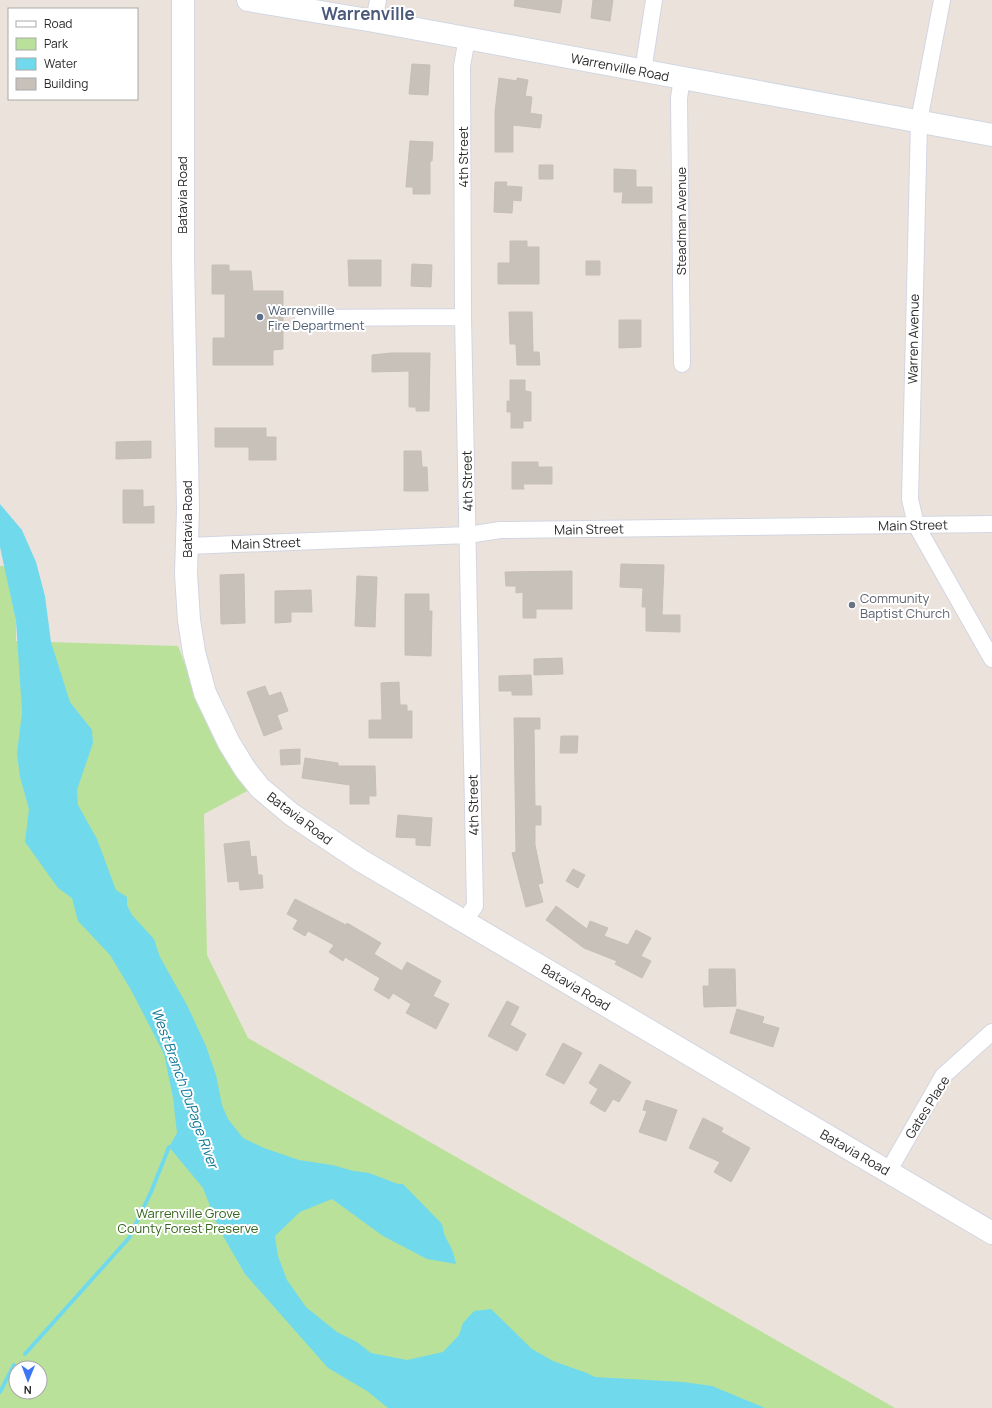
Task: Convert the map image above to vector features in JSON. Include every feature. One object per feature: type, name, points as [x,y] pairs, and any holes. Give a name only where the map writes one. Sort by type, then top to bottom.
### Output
[{"type":"main road","name":"Batavia Road","points":[[183,0],[183,251],[189,612],[194,652],[205,693],[229,743],[245,769],[260,788],[291,814],[320,835],[464,922],[992,1232]]},
{"type":"main road","name":"Warrenville Road","points":[[248,0],[376,10],[467,38],[992,135]]},
{"type":"street","points":[[643,71],[654,0]]},
{"type":"street","name":"Warren Avenue","points":[[942,0],[919,121],[910,499],[916,524],[992,658]]},
{"type":"street","name":"4th Street","points":[[464,922],[475,906],[463,317],[462,66],[467,38]]},
{"type":"street","name":"Steadman Avenue","points":[[682,78],[679,98],[682,364]]},
{"type":"street","points":[[303,318],[463,317]]},
{"type":"street","name":"Main Street","points":[[187,546],[468,535],[508,530],[992,524]]},
{"type":"street","name":"Gates Place","points":[[888,1172],[943,1076],[992,1032]]},
{"type":"green space","name":"Warrenville Grove County Forest Preserve","points":[[0,566],[5,566],[16,621],[16,641],[178,646],[200,704],[249,790],[204,814],[207,955],[248,1038],[895,1408],[0,1408]]},
{"type":"water","name":"West Branch DuPage River","points":[[0,504],[22,530],[36,562],[45,596],[51,642],[70,702],[92,730],[93,743],[77,790],[78,805],[97,839],[116,890],[127,897],[127,905],[132,915],[154,939],[160,957],[188,1007],[206,1046],[216,1075],[222,1105],[228,1119],[243,1138],[264,1148],[299,1160],[369,1173],[398,1184],[403,1184],[441,1223],[444,1234],[453,1252],[456,1264],[427,1259],[383,1236],[332,1199],[300,1212],[275,1236],[278,1256],[287,1280],[306,1307],[337,1332],[357,1342],[371,1353],[407,1360],[443,1352],[459,1335],[463,1323],[474,1311],[491,1309],[532,1349],[553,1361],[595,1377],[683,1382],[712,1386],[765,1408],[388,1408],[367,1391],[328,1368],[245,1274],[219,1229],[203,1188],[169,1147],[177,1133],[173,1098],[164,1054],[131,990],[110,955],[78,921],[72,898],[58,888],[25,842],[29,809],[20,777],[17,754],[22,712],[16,621],[0,547]]},
{"type":"building","points":[[515,0],[562,0],[560,13],[514,6]]},
{"type":"building","points":[[593,0],[613,0],[610,21],[591,18]]},
{"type":"building","points":[[412,64],[430,65],[428,95],[409,94]]},
{"type":"building","points":[[499,78],[517,81],[517,78],[528,80],[525,96],[532,97],[530,113],[542,115],[540,128],[513,125],[513,152],[495,152],[495,112]]},
{"type":"building","points":[[410,141],[433,142],[432,161],[430,161],[430,194],[413,194],[413,187],[406,187]]},
{"type":"building","points":[[539,165],[553,165],[553,179],[539,179]]},
{"type":"building","points":[[614,169],[636,170],[636,187],[652,187],[652,203],[622,203],[623,192],[614,192]]},
{"type":"building","points":[[495,182],[507,182],[506,186],[522,187],[521,201],[513,200],[512,213],[494,212]]},
{"type":"building","points":[[510,241],[527,241],[527,247],[539,247],[539,284],[498,284],[498,263],[510,263]]},
{"type":"building","points":[[348,260],[381,260],[381,286],[349,286]]},
{"type":"building","points":[[586,261],[600,261],[600,275],[586,275]]},
{"type":"building","points":[[412,264],[432,265],[431,287],[411,286]]},
{"type":"building","name":"Warrenville Fire Department","points":[[212,265],[229,265],[229,271],[251,271],[253,291],[283,291],[283,349],[273,350],[273,365],[213,365],[213,338],[225,338],[225,294],[212,294]]},
{"type":"building","points":[[509,312],[532,312],[533,352],[539,352],[540,365],[517,365],[516,344],[510,344]]},
{"type":"building","points":[[619,320],[641,320],[641,347],[619,348]]},
{"type":"building","points":[[391,353],[430,353],[429,411],[416,411],[416,407],[409,407],[409,371],[372,372],[372,355]]},
{"type":"building","points":[[510,380],[525,380],[525,391],[531,392],[531,421],[523,421],[523,428],[511,428],[511,412],[507,412],[507,401],[510,401]]},
{"type":"building","points":[[215,428],[266,428],[266,437],[276,437],[276,460],[249,460],[249,447],[215,447]]},
{"type":"building","points":[[151,441],[151,458],[116,459],[116,442]]},
{"type":"building","points":[[404,451],[421,451],[422,467],[427,467],[428,491],[404,491]]},
{"type":"building","points":[[512,462],[538,462],[538,467],[552,467],[552,484],[523,484],[524,489],[512,489]]},
{"type":"building","points":[[123,490],[143,490],[143,507],[154,506],[154,523],[123,523]]},
{"type":"building","points":[[621,564],[664,565],[662,615],[680,615],[680,632],[646,631],[646,607],[642,607],[643,588],[620,587]]},
{"type":"building","points":[[572,571],[572,609],[536,609],[536,618],[523,618],[523,592],[516,593],[516,586],[506,586],[505,572]]},
{"type":"building","points":[[244,574],[245,623],[221,624],[220,575]]},
{"type":"building","points":[[357,576],[377,577],[375,627],[355,626]]},
{"type":"building","points":[[311,590],[312,612],[291,612],[291,622],[275,623],[275,591]]},
{"type":"building","points":[[405,594],[429,594],[429,611],[432,611],[431,656],[405,655]]},
{"type":"building","points":[[562,658],[563,674],[534,675],[534,659]]},
{"type":"building","points":[[531,675],[532,695],[512,695],[512,691],[499,691],[499,676]]},
{"type":"building","points":[[399,682],[400,705],[407,705],[407,711],[412,711],[412,738],[369,738],[369,720],[382,720],[381,683]]},
{"type":"building","points":[[265,686],[269,696],[281,692],[288,711],[277,715],[282,729],[264,736],[247,692]]},
{"type":"building","points":[[514,718],[540,718],[540,729],[534,729],[535,806],[541,806],[541,825],[535,825],[535,845],[543,883],[538,884],[543,902],[526,907],[512,853],[516,852]]},
{"type":"building","points":[[561,736],[578,736],[577,753],[560,753]]},
{"type":"building","points":[[300,749],[300,764],[281,765],[280,750]]},
{"type":"building","points":[[305,758],[338,763],[338,766],[375,766],[376,796],[369,796],[369,804],[350,804],[350,785],[302,778]]},
{"type":"building","points":[[398,815],[432,818],[430,846],[416,845],[416,838],[396,837]]},
{"type":"building","points":[[249,841],[251,857],[256,856],[258,875],[262,875],[263,888],[240,890],[239,881],[228,882],[224,844]]},
{"type":"building","points":[[573,869],[585,875],[578,888],[566,881]]},
{"type":"building","points":[[295,899],[346,925],[347,923],[381,943],[374,954],[402,971],[407,962],[441,981],[433,996],[449,1004],[436,1029],[406,1013],[411,1004],[393,993],[389,999],[374,990],[380,978],[345,957],[343,961],[329,952],[334,945],[308,931],[305,936],[293,929],[298,920],[287,914]]},
{"type":"building","points":[[556,906],[587,929],[590,921],[608,928],[604,936],[628,945],[636,930],[651,938],[641,956],[651,961],[642,978],[615,964],[617,961],[584,948],[546,920]]},
{"type":"building","points":[[709,969],[735,969],[736,1006],[704,1007],[703,986],[709,986]]},
{"type":"building","points":[[507,1001],[519,1007],[510,1025],[526,1034],[517,1051],[488,1036]]},
{"type":"building","points":[[737,1009],[764,1017],[762,1023],[779,1028],[773,1047],[730,1033]]},
{"type":"building","points":[[563,1043],[582,1053],[564,1084],[546,1075]]},
{"type":"building","points":[[600,1064],[631,1082],[619,1102],[613,1099],[605,1112],[590,1103],[598,1089],[589,1083]]},
{"type":"building","points":[[646,1100],[677,1110],[666,1141],[639,1132],[647,1111],[643,1110]]},
{"type":"building","points":[[703,1118],[723,1128],[721,1132],[750,1148],[731,1182],[714,1172],[720,1162],[689,1148]]},
{"type":"waterway","points":[[25,1354],[129,1238],[151,1192],[169,1147]]},
{"type":"waterway","points":[[0,1392],[8,1377]]},
{"type":"place","name":"Warrenville Fire Department","points":[[260,317]]},
{"type":"place","name":"Community Baptist Church","points":[[852,605]]},
{"type":"district","name":"Warrenville","points":[[368,14]]}]
